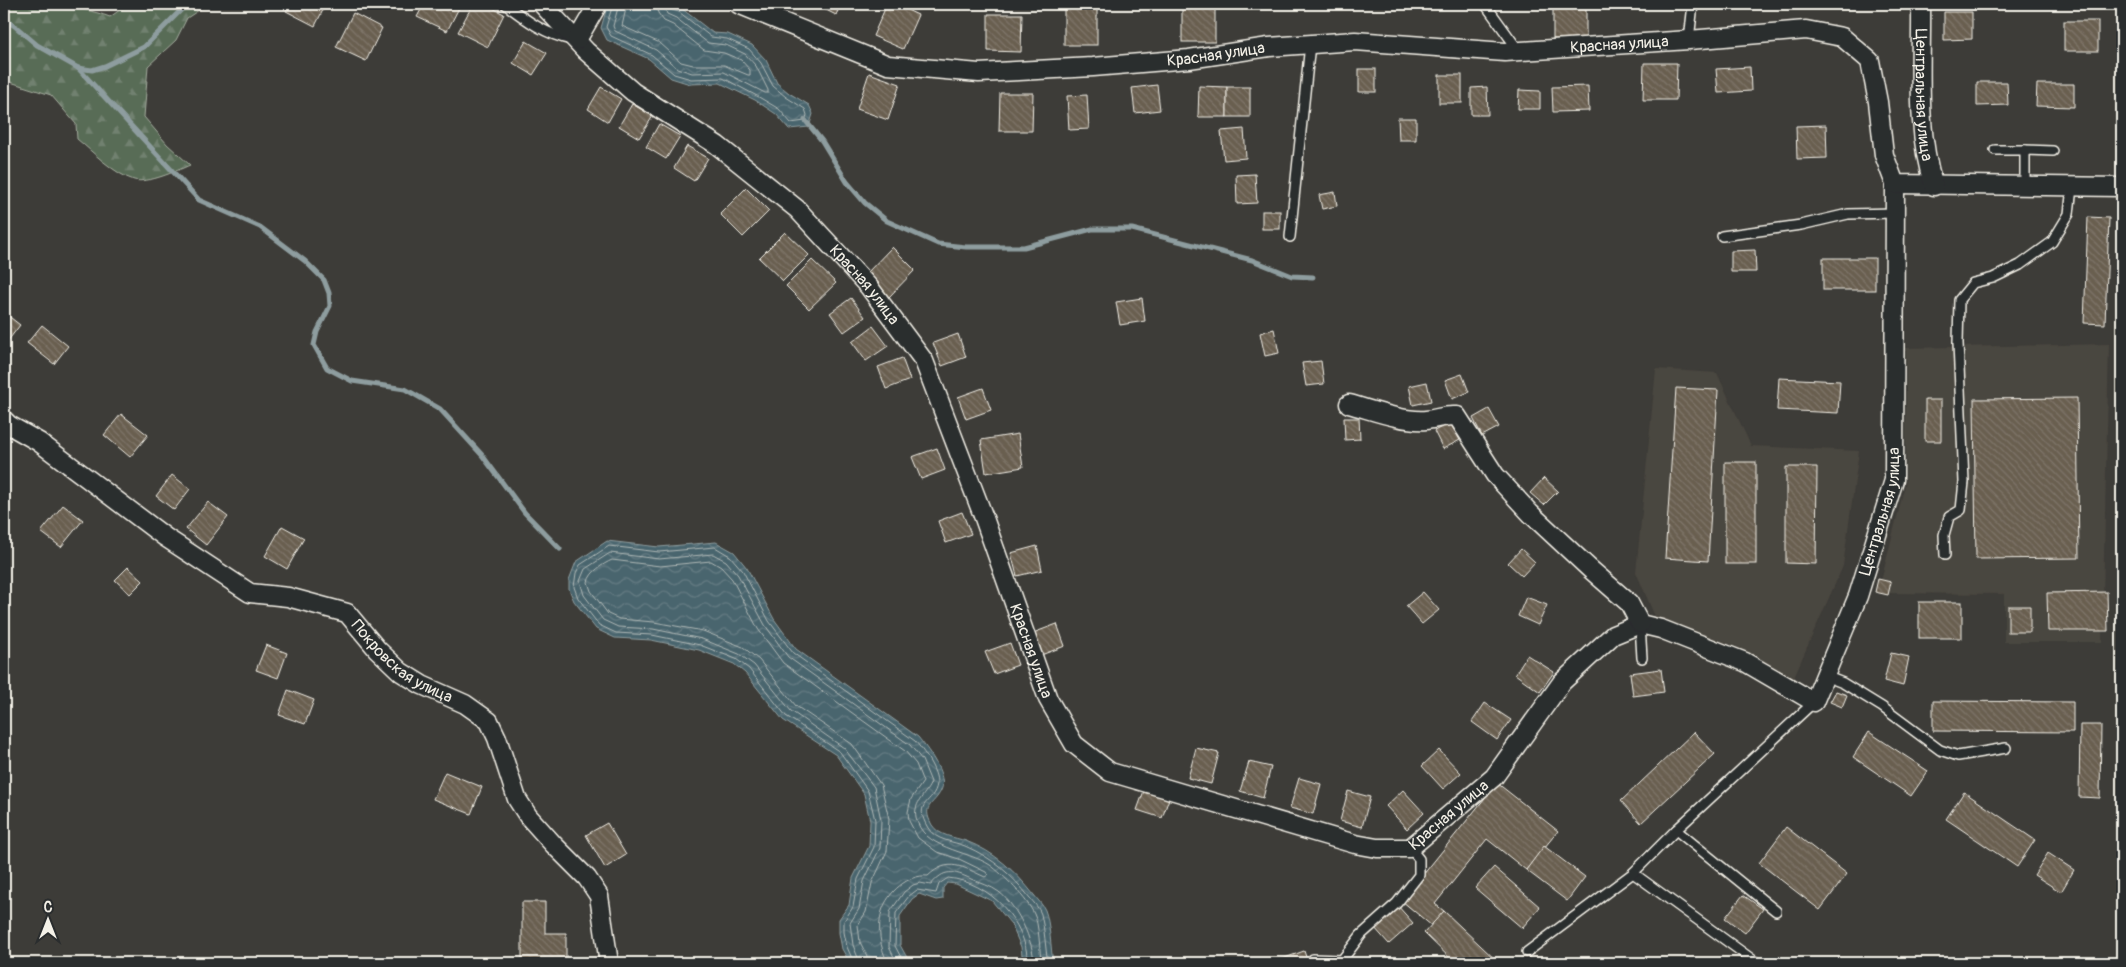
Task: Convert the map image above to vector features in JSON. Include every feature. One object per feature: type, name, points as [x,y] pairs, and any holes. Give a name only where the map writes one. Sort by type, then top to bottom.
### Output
[{"type":"street","name":"Красная улица","points":[[542,4],[586,50],[633,92],[717,145],[797,209],[869,287],[924,361],[984,518],[1048,699],[1074,744],[1110,772],[1355,844],[1377,848],[1410,848],[1494,777],[1562,682],[1613,635],[1640,624]]},
{"type":"street","points":[[578,40],[598,4]]},
{"type":"street","name":"Красная улица","points":[[738,4],[888,65],[979,73],[1179,60],[1269,47],[1355,41],[1505,52],[1698,39]]},
{"type":"street","name":"Центральная улица","points":[[1921,4],[1922,108],[1927,164],[1934,186]]},
{"type":"street","name":"Центральная улица","points":[[1698,39],[1806,30],[1842,37],[1870,61],[1878,102],[1884,155],[1895,184],[1894,480],[1858,596],[1814,702]]},
{"type":"street","name":"Центральная улица","points":[[1895,184],[2122,187]]},
{"type":"street","points":[[1350,404],[1395,417],[1426,420],[1443,415],[1457,416],[1495,475],[1538,520],[1629,604],[1640,624],[1661,629],[1745,662],[1814,702]]},
{"type":"street","name":"Покровская улица","points":[[4,420],[9,425],[39,442],[165,537],[250,593],[288,597],[347,612],[377,649],[401,672],[422,685],[465,704],[489,721],[517,799],[528,816],[554,846],[587,878],[599,896],[609,963]]},
{"type":"lane","points":[[505,4],[532,24],[558,37],[578,40]]},
{"type":"lane","points":[[1485,4],[1519,51]]},
{"type":"lane","points":[[1693,4],[1698,39]]},
{"type":"lane","points":[[1290,237],[1310,44]]},
{"type":"lane","points":[[1995,150],[2053,150]]},
{"type":"lane","points":[[2025,150],[2025,187]]},
{"type":"lane","points":[[1945,555],[1944,535],[1949,517],[1962,510],[1964,482],[1958,343],[1959,300],[1973,284],[1993,278],[2020,266],[2052,242],[2069,214],[2072,187]]},
{"type":"lane","points":[[1722,236],[1801,225],[1848,214],[1895,213]]},
{"type":"lane","points":[[1640,624],[1642,658]]},
{"type":"lane","points":[[1825,676],[1843,682],[1906,723],[1940,750],[1958,756],[2006,748]]},
{"type":"lane","points":[[1527,952],[1633,873],[1676,830],[1814,702]]},
{"type":"lane","points":[[1676,830],[1776,911]]},
{"type":"lane","points":[[1313,959],[1342,962],[1361,935],[1397,903],[1419,875],[1419,859],[1410,848]]},
{"type":"lane","points":[[1633,873],[1757,963]]},
{"type":"shaded area","points":[[2109,344],[2102,642],[2004,642],[2004,594],[1878,593],[1906,481],[1906,348]]},
{"type":"shaded area","points":[[1656,369],[1717,373],[1751,446],[1859,451],[1843,566],[1793,679],[1735,646],[1656,619],[1636,572]]},
{"type":"green space","points":[[4,4],[71,7],[110,17],[128,4],[208,4],[187,18],[176,40],[148,66],[144,117],[167,144],[190,165],[147,180],[140,181],[126,177],[111,168],[77,139],[76,124],[51,95],[4,80]]},
{"type":"water","points":[[610,4],[665,4],[681,8],[713,33],[728,34],[752,45],[766,60],[777,83],[809,105],[813,114],[809,127],[789,129],[776,114],[755,100],[720,83],[690,84],[671,78],[649,59],[607,40],[601,28],[607,7]]},
{"type":"water","points":[[607,541],[659,547],[716,542],[734,552],[747,568],[774,619],[796,649],[918,737],[922,742],[939,768],[942,782],[939,794],[928,809],[932,825],[943,834],[966,841],[986,851],[1004,863],[1027,886],[1047,915],[1053,963],[1023,963],[1021,947],[1011,924],[992,901],[956,884],[947,883],[943,888],[943,899],[936,900],[919,894],[912,899],[900,916],[900,945],[910,963],[850,963],[842,949],[839,919],[849,905],[853,878],[869,846],[870,821],[864,794],[836,755],[783,720],[745,673],[734,664],[699,650],[651,640],[615,638],[596,629],[574,601],[569,589],[569,580],[576,562]]},
{"type":"building","points":[[289,4],[326,4],[315,26],[286,11]]},
{"type":"building","points":[[424,4],[461,4],[447,31],[417,17]]},
{"type":"building","points":[[473,4],[485,4],[504,14],[488,47],[458,32]]},
{"type":"building","points":[[814,4],[841,4],[836,15]]},
{"type":"building","points":[[887,4],[894,4],[918,15],[903,49],[873,36]]},
{"type":"building","points":[[1182,4],[1215,4],[1215,42],[1182,42]]},
{"type":"building","points":[[1553,4],[1586,4],[1586,39],[1553,39]]},
{"type":"building","points":[[1635,4],[1668,4],[1668,7],[1635,7]]},
{"type":"building","points":[[1064,8],[1097,8],[1097,45],[1064,45]]},
{"type":"building","points":[[1944,12],[1972,12],[1972,39],[1944,40]]},
{"type":"building","points":[[353,13],[382,28],[366,61],[336,47]]},
{"type":"building","points":[[988,14],[1022,14],[1021,52],[988,51]]},
{"type":"building","points":[[2064,21],[2098,21],[2098,51],[2064,51]]},
{"type":"building","points":[[526,41],[547,53],[533,75],[513,63]]},
{"type":"building","points":[[1644,63],[1677,63],[1676,100],[1643,100]]},
{"type":"building","points":[[1750,67],[1751,91],[1718,93],[1716,69]]},
{"type":"building","points":[[1359,69],[1376,69],[1376,92],[1359,92]]},
{"type":"building","points":[[869,73],[900,84],[888,120],[857,109]]},
{"type":"building","points":[[1439,75],[1462,75],[1462,103],[1439,103]]},
{"type":"building","points":[[1977,82],[2007,82],[2008,105],[1977,106]]},
{"type":"building","points":[[2037,84],[2074,84],[2074,107],[2036,106]]},
{"type":"building","points":[[1157,85],[1160,110],[1135,113],[1132,88]]},
{"type":"building","points":[[1199,86],[1227,87],[1227,117],[1198,117]]},
{"type":"building","points":[[1588,86],[1589,111],[1553,112],[1552,87]]},
{"type":"building","points":[[601,87],[621,99],[608,122],[588,109]]},
{"type":"building","points":[[1227,87],[1250,87],[1250,117],[1227,117]]},
{"type":"building","points":[[1487,87],[1488,115],[1471,115],[1471,88]]},
{"type":"building","points":[[1519,90],[1540,91],[1540,109],[1518,109]]},
{"type":"building","points":[[1000,93],[1033,93],[1032,131],[999,131]]},
{"type":"building","points":[[1087,95],[1089,129],[1069,130],[1067,96]]},
{"type":"building","points":[[632,104],[653,116],[639,138],[619,126]]},
{"type":"building","points":[[1398,118],[1416,118],[1416,140],[1399,140]]},
{"type":"building","points":[[659,124],[680,136],[666,159],[646,147]]},
{"type":"building","points":[[1826,125],[1827,158],[1797,159],[1796,126]]},
{"type":"building","points":[[1244,129],[1246,158],[1224,160],[1221,131]]},
{"type":"building","points":[[687,146],[708,158],[694,181],[674,168]]},
{"type":"building","points":[[1255,174],[1257,203],[1237,204],[1236,175]]},
{"type":"building","points":[[746,188],[769,211],[743,237],[720,214]]},
{"type":"building","points":[[1335,192],[1337,206],[1322,209],[1319,195]]},
{"type":"building","points":[[1262,211],[1280,211],[1280,229],[1262,229]]},
{"type":"building","points":[[2088,217],[2109,218],[2105,324],[2084,323]]},
{"type":"building","points":[[785,232],[809,255],[783,281],[759,258]]},
{"type":"building","points":[[892,247],[915,270],[889,297],[866,274]]},
{"type":"building","points":[[1755,250],[1756,272],[1731,272],[1731,251]]},
{"type":"building","points":[[1823,258],[1875,258],[1875,290],[1823,290]]},
{"type":"building","points":[[812,260],[836,283],[809,309],[786,286]]},
{"type":"building","points":[[851,298],[865,317],[844,332],[830,313]]},
{"type":"building","points":[[1142,298],[1145,321],[1120,325],[1116,302]]},
{"type":"building","points":[[6,314],[20,325],[4,346],[4,317]]},
{"type":"building","points":[[42,325],[68,346],[54,364],[27,343]]},
{"type":"building","points":[[873,326],[888,346],[866,361],[852,342]]},
{"type":"building","points":[[1274,329],[1279,353],[1265,356],[1260,333]]},
{"type":"building","points":[[958,334],[966,357],[942,366],[933,343]]},
{"type":"building","points":[[902,358],[910,380],[886,389],[878,367]]},
{"type":"building","points":[[1321,361],[1324,384],[1306,386],[1302,363]]},
{"type":"building","points":[[1462,374],[1469,392],[1452,399],[1445,380]]},
{"type":"building","points":[[1779,378],[1840,381],[1838,413],[1777,410]]},
{"type":"building","points":[[1427,382],[1431,401],[1413,405],[1409,386]]},
{"type":"building","points":[[983,388],[991,410],[966,419],[958,397]]},
{"type":"building","points":[[1676,388],[1718,390],[1708,561],[1665,558]]},
{"type":"building","points":[[2077,398],[2079,558],[1976,559],[1974,399]]},
{"type":"building","points":[[1925,400],[1941,400],[1941,441],[1925,441]]},
{"type":"building","points":[[1489,409],[1499,427],[1482,436],[1473,418]]},
{"type":"building","points":[[121,414],[148,435],[130,457],[104,435]]},
{"type":"building","points":[[1344,418],[1359,418],[1360,439],[1345,440]]},
{"type":"building","points":[[1450,423],[1460,440],[1443,449],[1434,431]]},
{"type":"building","points":[[1018,434],[1023,467],[986,473],[981,440]]},
{"type":"building","points":[[937,448],[945,470],[921,479],[912,457]]},
{"type":"building","points":[[1725,462],[1756,462],[1756,564],[1725,564]]},
{"type":"building","points":[[1786,467],[1817,467],[1816,564],[1786,563]]},
{"type":"building","points":[[172,475],[190,489],[174,510],[156,496]]},
{"type":"building","points":[[1544,478],[1558,491],[1544,505],[1530,493]]},
{"type":"building","points":[[208,502],[228,517],[206,545],[186,529]]},
{"type":"building","points":[[63,505],[83,520],[61,547],[41,532]]},
{"type":"building","points":[[962,512],[971,534],[946,543],[938,521]]},
{"type":"building","points":[[282,526],[304,538],[287,569],[265,556]]},
{"type":"building","points":[[1037,546],[1042,570],[1017,576],[1011,553]]},
{"type":"building","points":[[1521,549],[1535,562],[1522,576],[1508,563]]},
{"type":"building","points":[[128,567],[143,581],[130,594],[115,580]]},
{"type":"building","points":[[1878,579],[1891,582],[1888,595],[1875,592]]},
{"type":"building","points":[[1423,592],[1439,610],[1422,624],[1406,606]]},
{"type":"building","points":[[2107,592],[2108,631],[2048,631],[2047,593]]},
{"type":"building","points":[[1526,597],[1547,605],[1538,625],[1518,616]]},
{"type":"building","points":[[1919,602],[1962,602],[1962,638],[1919,638]]},
{"type":"building","points":[[2008,606],[2030,606],[2030,632],[2008,632]]},
{"type":"building","points":[[1057,624],[1065,646],[1041,655],[1033,633]]},
{"type":"building","points":[[1010,643],[1018,665],[994,674],[985,652]]},
{"type":"building","points":[[266,645],[287,653],[278,678],[256,670]]},
{"type":"building","points":[[1891,653],[1909,657],[1903,686],[1884,681]]},
{"type":"building","points":[[1527,655],[1554,672],[1540,692],[1515,674]]},
{"type":"building","points":[[1661,669],[1664,692],[1633,696],[1630,673]]},
{"type":"building","points":[[288,690],[314,700],[305,724],[279,715]]},
{"type":"building","points":[[1836,691],[1847,695],[1842,707],[1830,702]]},
{"type":"building","points":[[1933,701],[2073,702],[2073,732],[1933,731]]},
{"type":"building","points":[[1485,703],[1511,720],[1497,740],[1472,722]]},
{"type":"building","points":[[2080,725],[2101,725],[2100,798],[2079,797]]},
{"type":"building","points":[[1694,732],[1715,754],[1641,823],[1621,801]]},
{"type":"building","points":[[1869,732],[1928,771],[1911,796],[1853,757]]},
{"type":"building","points":[[1196,748],[1219,753],[1211,784],[1188,778]]},
{"type":"building","points":[[1439,750],[1461,773],[1443,789],[1422,766]]},
{"type":"building","points":[[1249,762],[1271,767],[1263,798],[1240,791]]},
{"type":"building","points":[[445,772],[482,787],[471,814],[433,799]]},
{"type":"building","points":[[1299,778],[1321,784],[1313,814],[1290,808]]},
{"type":"building","points":[[1497,783],[1558,831],[1526,870],[1487,839],[1435,904],[1444,911],[1432,926],[1402,901]]},
{"type":"building","points":[[1145,788],[1170,796],[1162,818],[1137,810]]},
{"type":"building","points":[[1403,790],[1424,813],[1407,829],[1386,806]]},
{"type":"building","points":[[1348,791],[1370,797],[1362,827],[1340,821]]},
{"type":"building","points":[[1964,792],[2035,840],[2017,867],[1946,819]]},
{"type":"building","points":[[607,823],[626,855],[605,868],[586,835]]},
{"type":"building","points":[[1786,827],[1847,874],[1820,910],[1759,863]]},
{"type":"building","points":[[1544,846],[1585,877],[1567,901],[1526,870]]},
{"type":"building","points":[[2048,853],[2074,870],[2061,892],[2034,875]]},
{"type":"building","points":[[1494,867],[1540,907],[1522,928],[1475,888]]},
{"type":"building","points":[[1743,895],[1763,909],[1745,933],[1725,918]]},
{"type":"building","points":[[522,902],[545,902],[545,933],[566,933],[566,963],[522,963]]},
{"type":"building","points":[[1397,905],[1413,923],[1389,944],[1374,927]]},
{"type":"building","points":[[1444,911],[1499,963],[1455,963],[1424,933]]},
{"type":"building","points":[[1304,951],[1308,963],[1274,962]]},
{"type":"waterway","points":[[78,68],[92,70],[105,66],[144,47],[187,4]]},
{"type":"waterway","points":[[4,19],[37,45],[78,68],[199,200],[260,227],[305,261],[324,280],[329,293],[330,306],[317,332],[314,345],[327,368],[352,381],[405,389],[440,409],[482,455],[525,513],[560,549]]},
{"type":"waterway","points":[[805,120],[822,141],[847,182],[865,203],[887,221],[938,244],[966,247],[1024,247],[1092,229],[1132,229],[1252,260],[1292,276],[1313,277]]}]
